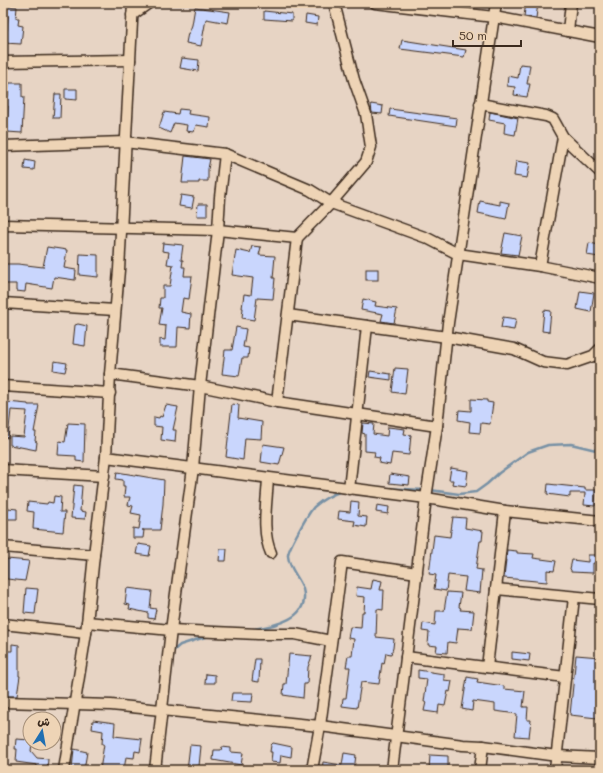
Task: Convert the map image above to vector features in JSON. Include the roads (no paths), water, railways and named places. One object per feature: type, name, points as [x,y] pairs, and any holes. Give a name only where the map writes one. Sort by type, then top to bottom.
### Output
[{"type":"street","points":[[64,770],[87,628],[106,457],[110,374],[121,227],[133,3]]},
{"type":"street","points":[[132,15],[149,3]]},
{"type":"street","points":[[277,402],[297,238],[366,162],[371,147],[366,114],[354,80],[334,3]]},
{"type":"street","points":[[375,3],[494,18],[600,37]]},
{"type":"street","points":[[392,770],[426,498],[438,426],[447,336],[458,254],[496,3]]},
{"type":"street","points":[[568,31],[571,3]]},
{"type":"street","points":[[3,62],[130,60]]},
{"type":"street","points":[[480,104],[546,116],[552,119],[563,137],[600,172]]},
{"type":"street","points":[[540,266],[563,137]]},
{"type":"street","points":[[3,146],[125,142],[225,154],[310,190],[331,202],[427,238],[458,254],[540,266],[600,278]]},
{"type":"street","points":[[155,770],[170,630],[193,468],[200,386],[225,154]]},
{"type":"street","points":[[3,225],[218,230],[297,238]]},
{"type":"street","points":[[3,303],[115,310]]},
{"type":"street","points":[[288,315],[447,336],[514,349],[543,362],[567,365],[593,356],[600,349]]},
{"type":"street","points":[[349,489],[367,326]]},
{"type":"street","points":[[110,374],[200,386],[277,402],[438,426]]},
{"type":"street","points":[[3,386],[110,393]]},
{"type":"street","points":[[106,457],[426,498],[505,511],[600,521]]},
{"type":"street","points":[[3,470],[104,476]]},
{"type":"street","points":[[268,478],[266,534],[268,547],[271,553]]},
{"type":"street","points":[[487,667],[505,511]]},
{"type":"street","points":[[3,547],[94,555]]},
{"type":"street","points":[[312,770],[320,726],[342,562],[417,573]]},
{"type":"street","points":[[496,589],[600,599]]},
{"type":"street","points":[[555,770],[574,597]]},
{"type":"street","points":[[3,624],[258,634],[295,634],[331,641]]},
{"type":"street","points":[[406,657],[565,677]]},
{"type":"street","points":[[3,702],[111,705],[320,726],[557,756],[600,758]]},
{"type":"street","points":[[480,770],[483,746]]},
{"type":"waterway","points":[[430,490],[459,494],[476,492],[528,452],[548,445],[571,444],[600,451]]},
{"type":"waterway","points":[[382,488],[425,490]]},
{"type":"waterway","points":[[253,629],[271,626],[289,619],[302,607],[304,599],[303,589],[290,565],[288,556],[291,546],[299,530],[315,506],[328,497],[342,491]]},
{"type":"waterway","points":[[172,652],[180,645],[211,636]]}]
